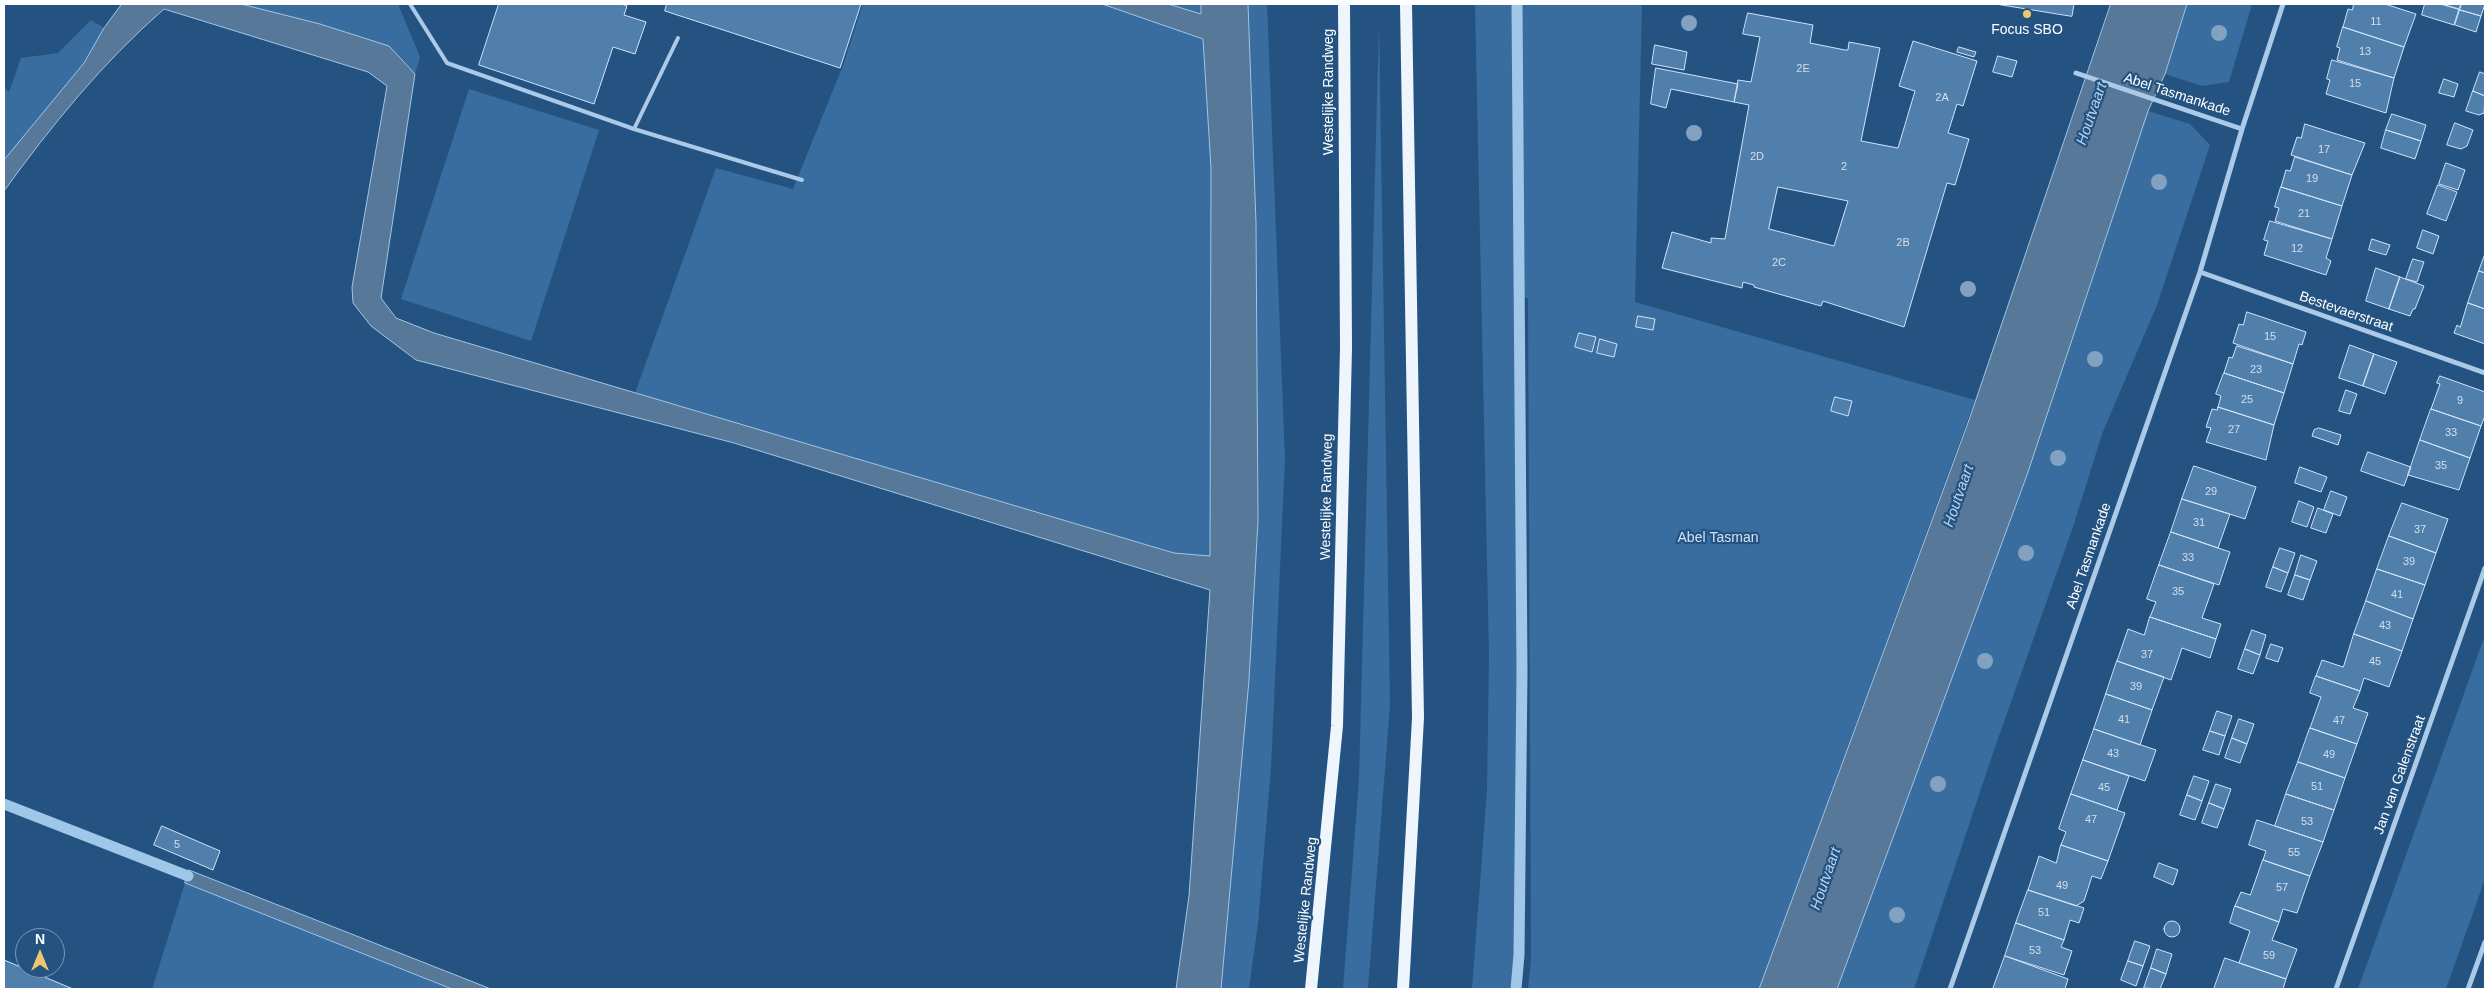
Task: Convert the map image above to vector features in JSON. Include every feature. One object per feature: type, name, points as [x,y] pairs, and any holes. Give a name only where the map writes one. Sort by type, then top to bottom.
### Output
[{"type":"main road","name":"Westelijke Randweg","points":[[1312,989],[1337,726],[1346,348],[1344,4]]},
{"type":"main road","points":[[1403,989],[1418,718],[1406,4]]},
{"type":"street","name":"Abel Tasmankade","points":[[1950,989],[2200,272],[2242,128],[2283,4]]},
{"type":"street","name":"Abel Tasmankade","points":[[2076,74],[2163,104],[2242,128]]},
{"type":"street","name":"Bestevaerstraat","points":[[2200,272],[2485,373]]},
{"type":"street","name":"Jan van Galenstraat","points":[[2336,989],[2485,568]]},
{"type":"street","points":[[2468,989],[2485,942]]},
{"type":"lane","points":[[410,4],[447,63],[634,129],[802,180]]},
{"type":"lane","points":[[634,129],[678,38]]},
{"type":"green space","points":[[238,4],[398,4],[420,57],[415,74]]},
{"type":"green space","points":[[863,4],[1102,4],[1203,39],[1211,168],[1210,557],[1174,553],[635,393],[716,168],[793,189],[844,63]]},
{"type":"green space","points":[[1168,4],[1201,4],[1201,15]]},
{"type":"green space","points":[[1248,4],[1267,4],[1285,459],[1271,768],[1258,923],[1249,989],[1221,989],[1249,680],[1258,521],[1256,223]]},
{"type":"green space","name":"Abel Tasman","points":[[1475,4],[1642,4],[1635,302],[1975,400],[1759,989],[1528,989],[1531,959],[1528,298],[1515,299],[1518,653],[1514,989],[1472,989],[1487,790],[1489,655]]},
{"type":"green space","points":[[2187,4],[2252,4],[2229,82],[2202,86],[2165,74]]},
{"type":"green space","points":[[91,20],[104,28],[84,63],[4,160],[4,87],[9,92],[21,58],[58,53]]},
{"type":"green space","points":[[1379,23],[1390,704],[1368,989],[1343,989],[1359,779]]},
{"type":"green space","points":[[469,89],[599,130],[531,341],[401,299]]},
{"type":"green space","points":[[2148,111],[2190,124],[2210,145],[2157,305],[2102,434],[2073,527],[1994,750],[1914,989],[1837,989],[2027,475]]},
{"type":"green space","points":[[2485,635],[2485,879],[2446,989],[2358,989]]},
{"type":"green space","points":[[185,883],[452,989],[152,989]]},
{"type":"water","points":[[122,4],[241,4],[320,24],[389,46],[415,74],[381,298],[396,318],[434,333],[1174,553],[1210,556],[1211,168],[1203,39],[1102,4],[1168,4],[1201,14],[1201,4],[1248,4],[1256,223],[1258,521],[1249,680],[1221,989],[1176,989],[1189,896],[1210,590],[734,443],[416,360],[371,326],[353,303],[352,287],[387,86],[368,72],[164,9],[99,73],[59,119],[4,191],[4,160],[84,63],[104,28]]},
{"type":"water","name":"Houtvaart","points":[[2111,4],[2187,4],[2165,74],[2148,111],[2027,475],[1837,989],[1759,989],[1969,420]]},
{"type":"water","points":[[189,870],[491,989],[452,989],[185,883]]},
{"type":"building","points":[[499,4],[622,4],[627,6],[624,15],[646,22],[635,54],[613,47],[594,104],[479,65]]},
{"type":"building","points":[[667,4],[861,4],[840,68],[665,11]]},
{"type":"building","points":[[1996,4],[2074,4],[2072,16]]},
{"type":"building","points":[[2354,4],[2385,4],[2416,14],[2404,47],[2343,27],[2348,9],[2352,10]]},
{"type":"building","points":[[2425,4],[2441,4],[2459,9],[2454,25],[2422,15]]},
{"type":"building","points":[[2441,4],[2461,4],[2459,9]]},
{"type":"building","points":[[2462,4],[2485,4],[2481,16],[2460,10]]},
{"type":"building","points":[[2460,10],[2481,16],[2476,32],[2455,25]]},
{"type":"building","points":[[1748,13],[1813,25],[1810,43],[1845,50],[1848,50],[1849,42],[1880,48],[1861,141],[1898,148],[1915,91],[1899,86],[1913,41],[1977,61],[1963,106],[1957,104],[1948,133],[1969,139],[1955,185],[1947,183],[1904,327],[1823,301],[1821,306],[1754,287],[1754,285],[1743,282],[1742,288],[1662,268],[1672,232],[1711,243],[1711,238],[1725,239],[1749,105],[1734,102],[1738,80],[1751,82],[1760,37],[1743,34]],"holes":[[[1778,187],[1848,201],[1834,246],[1769,229]]]},
{"type":"building","points":[[2343,27],[2404,47],[2394,78],[2337,60],[2340,48],[2337,47]]},
{"type":"building","points":[[1655,45],[1687,52],[1684,70],[1652,64]]},
{"type":"building","points":[[1959,47],[1976,52],[1974,57],[1957,52]]},
{"type":"building","points":[[1998,56],[2017,61],[2012,77],[1993,72]]},
{"type":"building","points":[[2332,60],[2394,78],[2386,113],[2326,94],[2330,80],[2327,79]]},
{"type":"building","points":[[1656,68],[1738,84],[1734,102],[1671,89],[1666,108],[1651,104]]},
{"type":"building","points":[[2480,72],[2485,74],[2485,96],[2473,91]]},
{"type":"building","points":[[2444,79],[2458,84],[2454,97],[2439,93]]},
{"type":"building","points":[[2473,91],[2485,96],[2484,113],[2479,115],[2466,111]]},
{"type":"building","points":[[2392,114],[2426,125],[2421,141],[2386,130]]},
{"type":"building","points":[[2455,123],[2473,130],[2467,146],[2461,149],[2447,145]]},
{"type":"building","points":[[2305,124],[2365,143],[2352,175],[2291,155],[2297,137],[2301,138]]},
{"type":"building","points":[[2386,130],[2421,141],[2415,159],[2381,148]]},
{"type":"building","points":[[2295,157],[2352,175],[2342,206],[2281,187],[2286,170],[2290,171]]},
{"type":"building","points":[[2446,163],[2465,170],[2458,190],[2439,184]]},
{"type":"building","points":[[2438,185],[2457,192],[2446,221],[2427,214]]},
{"type":"building","points":[[2281,187],[2342,206],[2332,239],[2275,221],[2279,208],[2275,207]]},
{"type":"building","points":[[2270,221],[2332,239],[2326,258],[2331,261],[2326,275],[2264,255],[2268,241],[2264,240]]},
{"type":"building","points":[[2423,230],[2439,236],[2433,254],[2417,248]]},
{"type":"building","points":[[2372,239],[2390,245],[2386,255],[2369,250]]},
{"type":"building","points":[[2485,254],[2485,273],[2479,271]]},
{"type":"building","points":[[2413,259],[2424,262],[2417,282],[2406,279]]},
{"type":"building","points":[[2376,268],[2400,277],[2389,309],[2366,301]]},
{"type":"building","points":[[2479,271],[2485,273],[2485,309],[2468,303]]},
{"type":"building","points":[[2400,277],[2424,286],[2415,309],[2413,309],[2410,316],[2389,309]]},
{"type":"building","points":[[2468,303],[2485,309],[2485,344],[2454,333],[2457,325],[2460,327]]},
{"type":"building","points":[[2247,312],[2306,332],[2302,345],[2299,344],[2293,364],[2233,343],[2239,324],[2243,325]]},
{"type":"building","points":[[1638,316],[1655,319],[1653,330],[1636,327]]},
{"type":"building","points":[[1579,333],[1596,337],[1592,352],[1575,347]]},
{"type":"building","points":[[1600,339],[1617,344],[1614,357],[1597,353]]},
{"type":"building","points":[[2350,345],[2374,354],[2363,386],[2339,378]]},
{"type":"building","points":[[2237,346],[2293,364],[2284,393],[2224,373],[2229,357],[2232,358]]},
{"type":"building","points":[[2374,354],[2397,362],[2385,394],[2363,386]]},
{"type":"building","points":[[2224,373],[2284,393],[2274,425],[2218,407],[2221,396],[2216,394]]},
{"type":"building","points":[[2440,376],[2485,392],[2485,416],[2481,426],[2431,409],[2440,384],[2437,383]]},
{"type":"building","points":[[2346,390],[2357,394],[2350,414],[2339,411]]},
{"type":"building","points":[[1835,397],[1852,401],[1848,416],[1831,411]]},
{"type":"building","points":[[2218,407],[2274,425],[2266,460],[2206,442],[2211,428],[2206,427],[2212,409],[2217,410]]},
{"type":"building","points":[[2431,409],[2481,426],[2470,458],[2420,440]]},
{"type":"building","points":[[2319,428],[2341,435],[2338,445],[2312,436],[2314,430]]},
{"type":"building","points":[[2420,440],[2470,458],[2459,490],[2408,475]]},
{"type":"building","points":[[2368,452],[2411,467],[2404,486],[2361,471]]},
{"type":"building","points":[[2194,466],[2256,487],[2245,519],[2182,499]]},
{"type":"building","points":[[2300,467],[2327,477],[2321,492],[2295,483]]},
{"type":"building","points":[[2331,491],[2347,497],[2340,516],[2324,510]]},
{"type":"building","points":[[2182,499],[2230,514],[2218,548],[2171,532]]},
{"type":"building","points":[[2299,501],[2314,507],[2307,527],[2292,522]]},
{"type":"building","points":[[2402,503],[2448,519],[2436,553],[2389,536]]},
{"type":"building","points":[[2318,508],[2333,514],[2326,533],[2311,528]]},
{"type":"building","points":[[2171,532],[2230,552],[2219,585],[2159,565]]},
{"type":"building","points":[[2389,536],[2436,553],[2425,585],[2377,569]]},
{"type":"building","points":[[2280,548],[2295,553],[2288,573],[2273,567]]},
{"type":"building","points":[[2301,555],[2317,561],[2310,580],[2295,575]]},
{"type":"building","points":[[2159,565],[2214,584],[2202,618],[2221,624],[2216,639],[2150,617],[2156,602],[2147,599]]},
{"type":"building","points":[[2273,567],[2288,573],[2281,592],[2266,587]]},
{"type":"building","points":[[2377,569],[2425,585],[2413,619],[2366,601]]},
{"type":"building","points":[[2295,575],[2310,580],[2303,600],[2288,595]]},
{"type":"building","points":[[2366,601],[2413,619],[2402,651],[2354,634]]},
{"type":"building","points":[[2150,617],[2216,639],[2210,658],[2182,648],[2171,680],[2117,661],[2128,629],[2144,635]]},
{"type":"building","points":[[2252,630],[2266,635],[2260,655],[2245,649]]},
{"type":"building","points":[[2354,634],[2402,651],[2389,687],[2364,678],[2360,691],[2316,676],[2322,660],[2343,667]]},
{"type":"building","points":[[2271,644],[2283,648],[2278,662],[2266,658]]},
{"type":"building","points":[[2245,649],[2260,655],[2253,674],[2238,669]]},
{"type":"building","points":[[2117,661],[2164,677],[2152,710],[2106,694]]},
{"type":"building","points":[[2316,676],[2360,691],[2353,708],[2368,713],[2357,744],[2310,728],[2321,697],[2310,693]]},
{"type":"building","points":[[2106,694],[2152,710],[2140,745],[2094,729]]},
{"type":"building","points":[[2217,711],[2232,716],[2225,736],[2210,731]]},
{"type":"building","points":[[2239,719],[2254,724],[2247,744],[2232,738]]},
{"type":"building","points":[[2310,728],[2357,744],[2345,778],[2298,762]]},
{"type":"building","points":[[2094,729],[2156,750],[2145,781],[2083,760]]},
{"type":"building","points":[[2210,731],[2225,736],[2219,755],[2203,750]]},
{"type":"building","points":[[2232,738],[2247,744],[2240,763],[2225,758]]},
{"type":"building","points":[[2083,760],[2129,776],[2117,810],[2071,794]]},
{"type":"building","points":[[2298,762],[2345,778],[2334,810],[2286,794]]},
{"type":"building","points":[[2194,776],[2209,781],[2202,801],[2187,795]]},
{"type":"building","points":[[2216,784],[2231,789],[2224,809],[2209,803]]},
{"type":"building","points":[[2071,794],[2125,813],[2108,861],[2061,845],[2066,832],[2059,829]]},
{"type":"building","points":[[2286,794],[2334,810],[2323,842],[2275,826]]},
{"type":"building","points":[[2187,795],[2202,801],[2195,820],[2180,815]]},
{"type":"building","points":[[2209,803],[2224,809],[2217,828],[2202,823]]},
{"type":"building","points":[[2257,820],[2323,842],[2310,876],[2263,860],[2266,851],[2249,845]]},
{"type":"building","points":[[162,826],[220,851],[213,870],[154,845]]},
{"type":"building","points":[[2061,845],[2108,861],[2101,879],[2092,876],[2084,901],[2076,906],[2028,890],[2039,856],[2056,863]]},
{"type":"building","points":[[2263,860],[2310,876],[2297,913],[2283,909],[2279,922],[2235,906],[2241,892],[2250,895]]},
{"type":"building","points":[[2159,863],[2178,870],[2173,885],[2154,877]]},
{"type":"building","points":[[2028,890],[2084,908],[2079,923],[2070,920],[2064,940],[2016,923]]},
{"type":"building","points":[[2235,906],[2279,922],[2272,940],[2297,949],[2286,979],[2239,963],[2250,931],[2230,923]]},
{"type":"building","points":[[2169,921],[2175,921],[2180,926],[2178,935],[2169,937],[2164,932],[2164,926]]},
{"type":"building","points":[[2016,923],[2064,940],[2061,947],[2072,951],[2064,975],[2005,956]]},
{"type":"building","points":[[2135,941],[2150,946],[2143,966],[2128,961]]},
{"type":"building","points":[[2157,949],[2172,954],[2166,974],[2151,968]]},
{"type":"building","points":[[2005,956],[2068,979],[2065,989],[1993,989]]},
{"type":"building","points":[[2225,958],[2286,979],[2283,989],[2214,989]]},
{"type":"building","points":[[4,960],[15,965],[15,978],[47,978],[73,989],[4,989]]},
{"type":"building","points":[[2128,961],[2143,966],[2136,986],[2121,980]]},
{"type":"building","points":[[2151,968],[2166,974],[2160,989],[2144,988]]},
{"type":"waterway","points":[[1516,989],[1519,955],[1522,671],[1517,4]]},
{"type":"waterway","points":[[4,804],[188,876]]},
{"type":"place","name":"Focus SBO","points":[[2027,14]]}]
